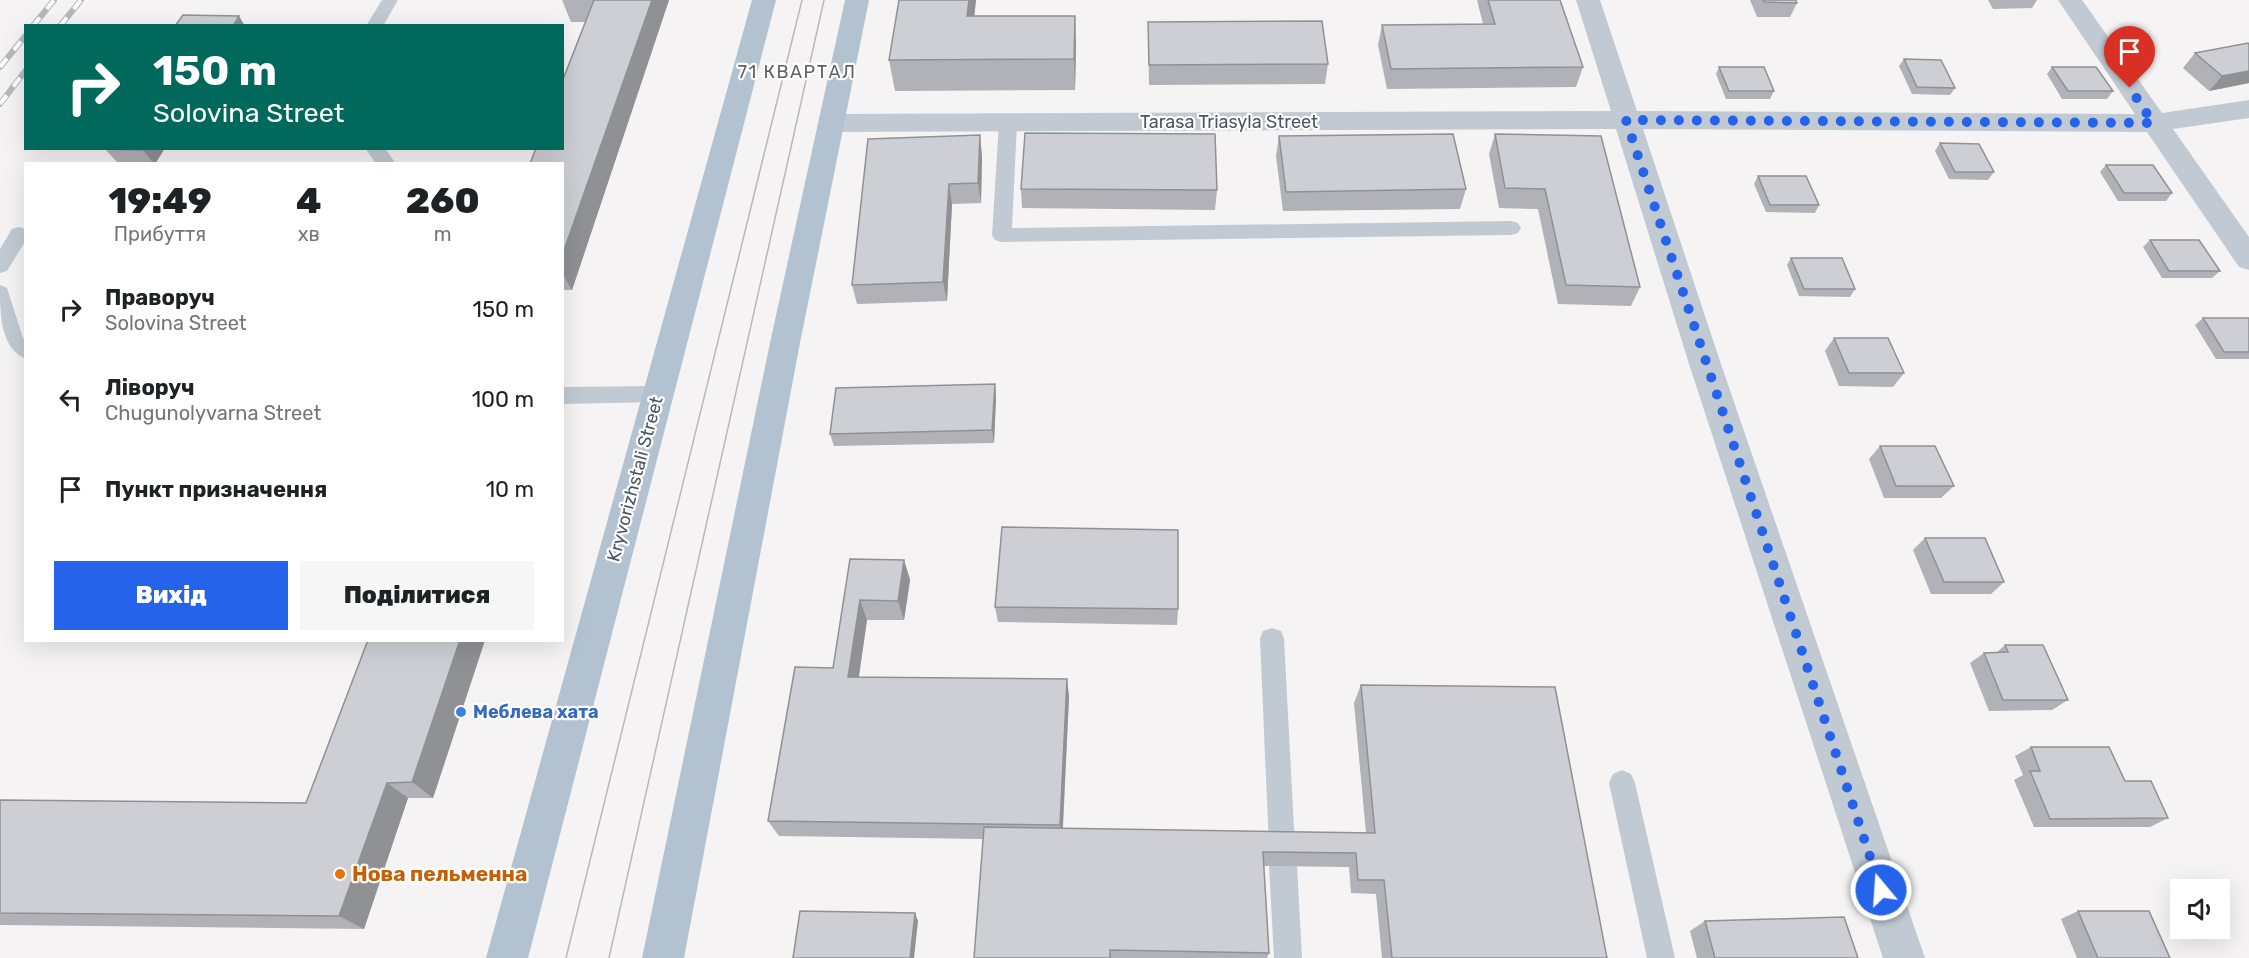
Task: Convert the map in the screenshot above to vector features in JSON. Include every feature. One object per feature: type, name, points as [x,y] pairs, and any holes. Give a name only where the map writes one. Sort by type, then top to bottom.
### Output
[{"type":"main road","name":"Kryvorizhstali Street","points":[[507,958],[764,0]]},
{"type":"main road","points":[[663,958],[785,343],[857,0]]},
{"type":"street","points":[[1588,0],[1904,958]]},
{"type":"street","points":[[2070,0],[2249,260]]},
{"type":"street","name":"Tarasa Triasyla Street","points":[[832,123],[1626,120],[2153,123],[2249,109]]},
{"type":"lane","points":[[375,24],[390,0]]},
{"type":"lane","points":[[1008,123],[1002,235],[1511,228]]},
{"type":"lane","points":[[376,150],[385,162]]},
{"type":"lane","points":[[0,266],[18,234]]},
{"type":"lane","points":[[0,293],[0,302],[14,343],[24,350]]},
{"type":"lane","points":[[564,396],[658,394]]},
{"type":"lane","points":[[1272,639],[1288,958]]},
{"type":"lane","points":[[1622,783],[1661,958]]},
{"type":"building","points":[[594,0],[652,0],[564,250],[564,162],[531,162],[535,150],[564,150],[564,77]]},
{"type":"building","points":[[899,0],[969,0],[967,16],[1075,16],[1074,59],[889,60]]},
{"type":"building","points":[[1488,0],[1560,0],[1583,67],[1391,69],[1382,25],[1495,24]]},
{"type":"building","points":[[1763,0],[1796,0],[1797,3],[1764,2]]},
{"type":"building","points":[[183,15],[239,16],[234,24],[176,24]]},
{"type":"building","points":[[1322,21],[1328,64],[1149,65],[1148,22]]},
{"type":"building","points":[[2248,43],[2249,71],[2222,76],[2195,53]]},
{"type":"building","points":[[1904,59],[1941,60],[1955,88],[1917,87]]},
{"type":"building","points":[[1719,67],[1764,67],[1774,91],[1729,91]]},
{"type":"building","points":[[2052,67],[2096,67],[2113,91],[2068,91]]},
{"type":"building","points":[[1025,133],[1215,134],[1217,190],[1021,189]]},
{"type":"building","points":[[1453,134],[1466,189],[1286,192],[1279,136]]},
{"type":"building","points":[[1495,134],[1601,136],[1640,287],[1566,285],[1545,189],[1505,188]]},
{"type":"building","points":[[980,135],[978,183],[949,184],[943,282],[852,285],[868,139]]},
{"type":"building","points":[[1940,143],[1979,144],[1994,172],[1955,172]]},
{"type":"building","points":[[2106,165],[2153,165],[2172,193],[2124,193]]},
{"type":"building","points":[[1758,176],[1806,176],[1819,205],[1770,205]]},
{"type":"building","points":[[2150,240],[2199,240],[2220,271],[2169,271]]},
{"type":"building","points":[[1791,258],[1842,258],[1855,289],[1804,289]]},
{"type":"building","points":[[2203,318],[2249,318],[2249,352],[2224,352]]},
{"type":"building","points":[[1834,338],[1888,338],[1904,373],[1849,373]]},
{"type":"building","points":[[995,384],[992,430],[830,434],[836,388]]},
{"type":"building","points":[[1880,446],[1935,446],[1954,486],[1896,486]]},
{"type":"building","points":[[1002,527],[1178,530],[1178,609],[995,607]]},
{"type":"building","points":[[1925,538],[1985,538],[2004,582],[1944,582]]},
{"type":"building","points":[[850,559],[904,560],[898,601],[860,600],[848,677],[1067,679],[1060,825],[768,821],[795,667],[833,668]]},
{"type":"building","points":[[367,642],[459,642],[412,782],[387,783],[339,916],[0,913],[0,800],[306,803]]},
{"type":"building","points":[[2005,645],[2043,645],[2068,700],[2003,700],[1984,653],[2008,652]]},
{"type":"building","points":[[1361,685],[1555,687],[1607,958],[1392,958],[1384,880],[1358,880],[1356,853],[1263,852],[1269,953],[1110,950],[1110,958],[974,958],[984,827],[1375,833]]},
{"type":"building","points":[[2031,747],[2109,747],[2125,781],[2151,781],[2168,818],[2050,819],[2030,771],[2040,771]]},
{"type":"building","points":[[800,911],[915,913],[910,958],[793,958]]},
{"type":"building","points":[[2078,911],[2149,911],[2170,958],[2098,958]]},
{"type":"building","points":[[1844,917],[1858,958],[1715,958],[1705,921]]},
{"type":"tram line","points":[[566,958],[802,0]]},
{"type":"tram line","points":[[609,958],[824,0]]},
{"type":"railway","points":[[35,24],[54,0]]},
{"type":"railway","points":[[62,24],[81,0]]},
{"type":"railway","points":[[0,67],[24,37]]},
{"type":"railway","points":[[0,104],[24,73]]},
{"type":"place","name":"Меблева хата","points":[[461,712]]},
{"type":"place","name":"Нова пельменна","points":[[340,874]]},
{"type":"district","name":"71 КВАРТАЛ","points":[[797,72]]},
{"type":"route","points":[[1881,890],[1626,120],[2153,123],[2130,88]]}]
